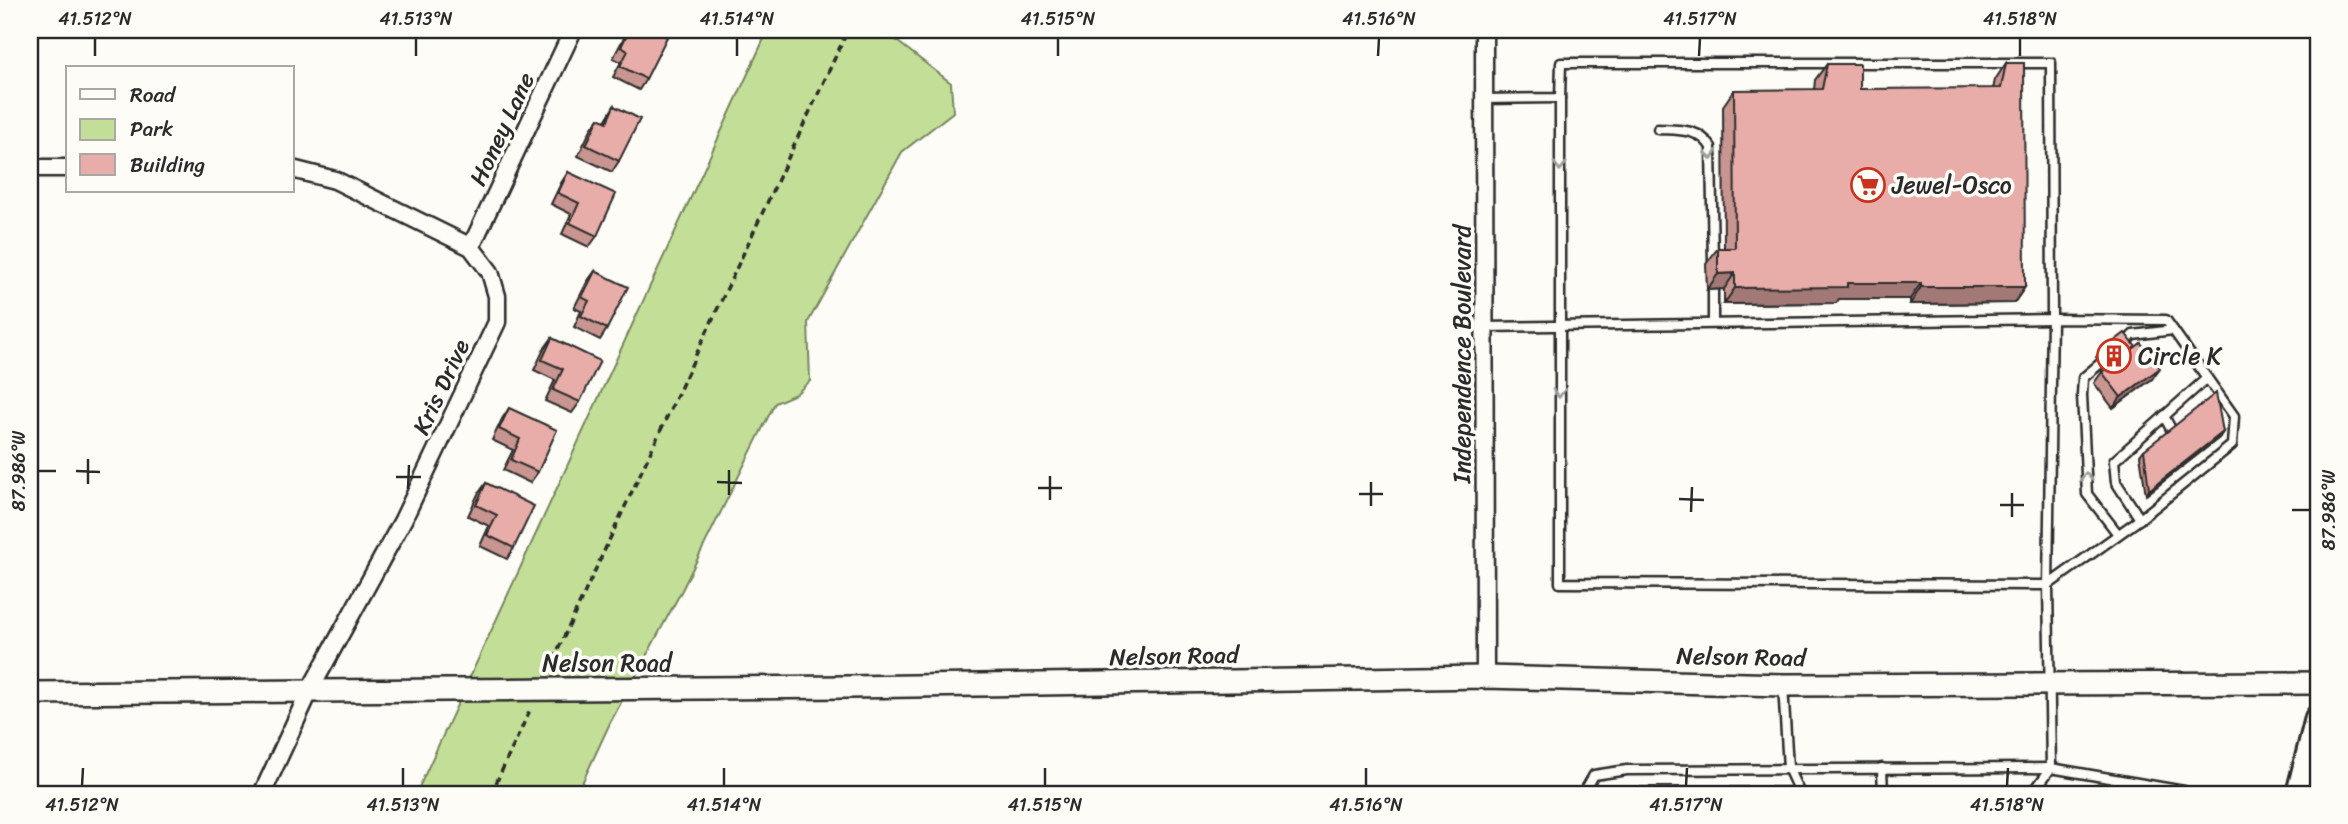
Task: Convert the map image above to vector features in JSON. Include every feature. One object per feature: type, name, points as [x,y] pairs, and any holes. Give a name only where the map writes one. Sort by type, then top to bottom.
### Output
[{"type":"main road","points":[[2299,794],[2318,718]]},
{"type":"street","name":"Honey Lane","points":[[471,247],[573,30]]},
{"type":"street","name":"Independence Boulevard","points":[[1484,30],[1485,677]]},
{"type":"street","points":[[30,168],[66,168]]},
{"type":"street","name":"Kris Drive","points":[[262,794],[310,690],[403,520],[497,323],[497,296],[490,272],[471,247],[335,180],[294,170]]},
{"type":"street","name":"Nelson Road","points":[[30,693],[849,687],[1485,677],[1783,685],[2318,683]]},
{"type":"lane","points":[[1485,327],[1558,325],[1713,323],[2052,320],[2166,320],[2234,416],[2232,445],[2190,474],[2140,519],[2048,585],[1560,583],[1558,325],[1561,63],[2051,63],[2052,320],[2048,585],[2051,768],[2032,794]]},
{"type":"lane","points":[[1484,99],[1560,98]]},
{"type":"lane","points":[[1658,129],[1695,132],[1705,137],[1712,147],[1713,264]]},
{"type":"lane","points":[[1713,289],[1713,323]]},
{"type":"lane","points":[[2118,534],[2087,494],[2081,395],[2083,378],[2133,335],[2173,330]]},
{"type":"lane","points":[[2140,519],[2116,482],[2114,461],[2207,378]]},
{"type":"lane","points":[[2164,416],[2172,430]]},
{"type":"lane","points":[[1783,685],[1788,768],[1800,794]]},
{"type":"lane","points":[[1882,768],[1882,794]]},
{"type":"lane","points":[[1583,794],[1594,775],[1628,770],[2051,768],[2184,791],[2183,794]]},
{"type":"path","points":[[552,661],[848,30]]},
{"type":"path","points":[[491,794],[532,705]]},
{"type":"green space","points":[[768,30],[897,30],[893,38],[951,83],[953,112],[902,152],[808,322],[810,381],[796,394],[775,403],[682,590],[610,723],[577,794],[416,794]]},
{"type":"building","points":[[629,30],[652,30],[667,37],[646,79],[620,66],[628,51],[621,47]]},
{"type":"building","name":"Jewel-Osco","points":[[2006,63],[2024,63],[2025,287],[1921,287],[1921,283],[1847,283],[1847,287],[1735,288],[1735,273],[1718,274],[1718,248],[1735,248],[1734,90],[1822,89],[1827,64],[1860,64],[1860,89],[2001,88]]},
{"type":"building","points":[[614,106],[640,119],[619,161],[586,145],[599,118],[607,122]]},
{"type":"building","points":[[568,172],[616,194],[597,236],[570,223],[579,203],[558,193]]},
{"type":"building","points":[[595,271],[628,287],[607,329],[581,316],[589,301],[582,297]]},
{"type":"building","name":"Circle K","points":[[2125,333],[2136,347],[2110,366],[2100,352]]},
{"type":"building","points":[[552,338],[600,361],[580,402],[553,390],[563,369],[542,360]]},
{"type":"building","name":"Circle K","points":[[2141,343],[2160,368],[2121,397],[2102,372]]},
{"type":"building","name":"Circle K","points":[[2216,393],[2223,432],[2149,490],[2144,450]]},
{"type":"building","points":[[509,408],[557,430],[538,472],[511,460],[520,439],[499,429]]},
{"type":"building","points":[[486,483],[534,506],[514,548],[487,535],[497,515],[476,505]]},
{"type":"building","points":[[1603,787],[1790,787],[1790,794],[1603,794]]},
{"type":"place","name":"Jewel-Osco","points":[[1868,185]]},
{"type":"place","name":"Circle K","points":[[2114,356]]}]
